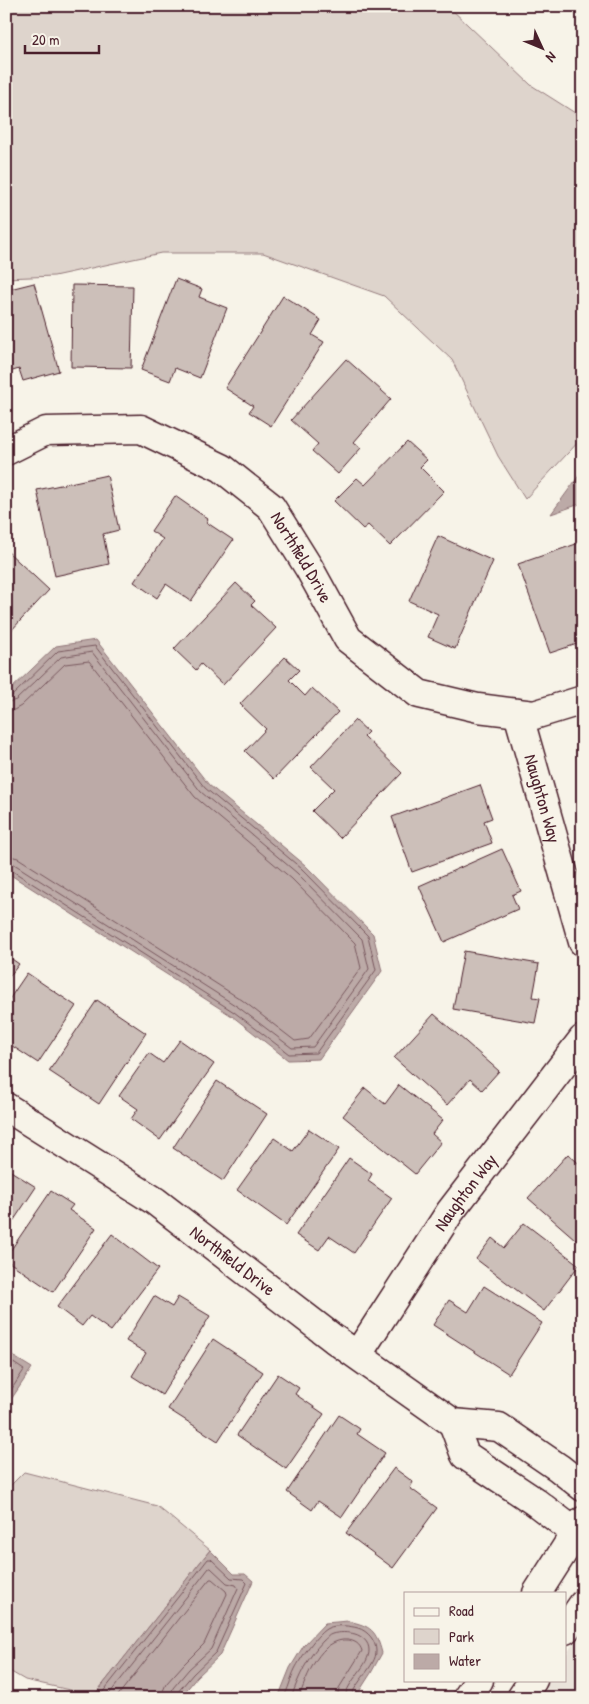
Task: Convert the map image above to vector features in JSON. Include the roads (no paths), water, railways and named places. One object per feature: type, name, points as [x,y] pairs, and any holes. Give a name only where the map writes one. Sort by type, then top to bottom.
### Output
[{"type":"street","name":"Northfield Drive","points":[[6,451],[46,431],[141,429],[222,468],[271,506],[309,568],[348,639],[419,694],[478,708],[534,715],[583,700]]},
{"type":"street","name":"Naughton Way","points":[[518,713],[583,942]]},
{"type":"street","name":"Naughton Way","points":[[358,1354],[450,1212],[583,1039]]},
{"type":"street","name":"Northfield Drive","points":[[6,1107],[155,1202],[334,1338],[453,1423]]},
{"type":"street","points":[[537,1592],[580,1530],[465,1455],[453,1423],[499,1427],[559,1468],[583,1487]]},
{"type":"street","points":[[566,1629],[583,1604]]},
{"type":"street","points":[[467,1698],[478,1682]]},
{"type":"street","points":[[521,1698],[532,1682]]},
{"type":"water","points":[[583,470],[583,503],[551,514]]},
{"type":"water","points":[[96,640],[209,785],[305,865],[373,934],[382,971],[319,1059],[288,1060],[232,1016],[6,872],[6,694],[56,646]]},
{"type":"water","points":[[6,1352],[32,1368],[6,1407]]},
{"type":"water","points":[[210,1550],[234,1574],[245,1574],[253,1581],[220,1655],[197,1677],[180,1698],[92,1698]]},
{"type":"water","points":[[348,1621],[371,1630],[375,1634],[382,1653],[355,1698],[277,1698],[290,1668],[304,1645],[325,1623]]}]
